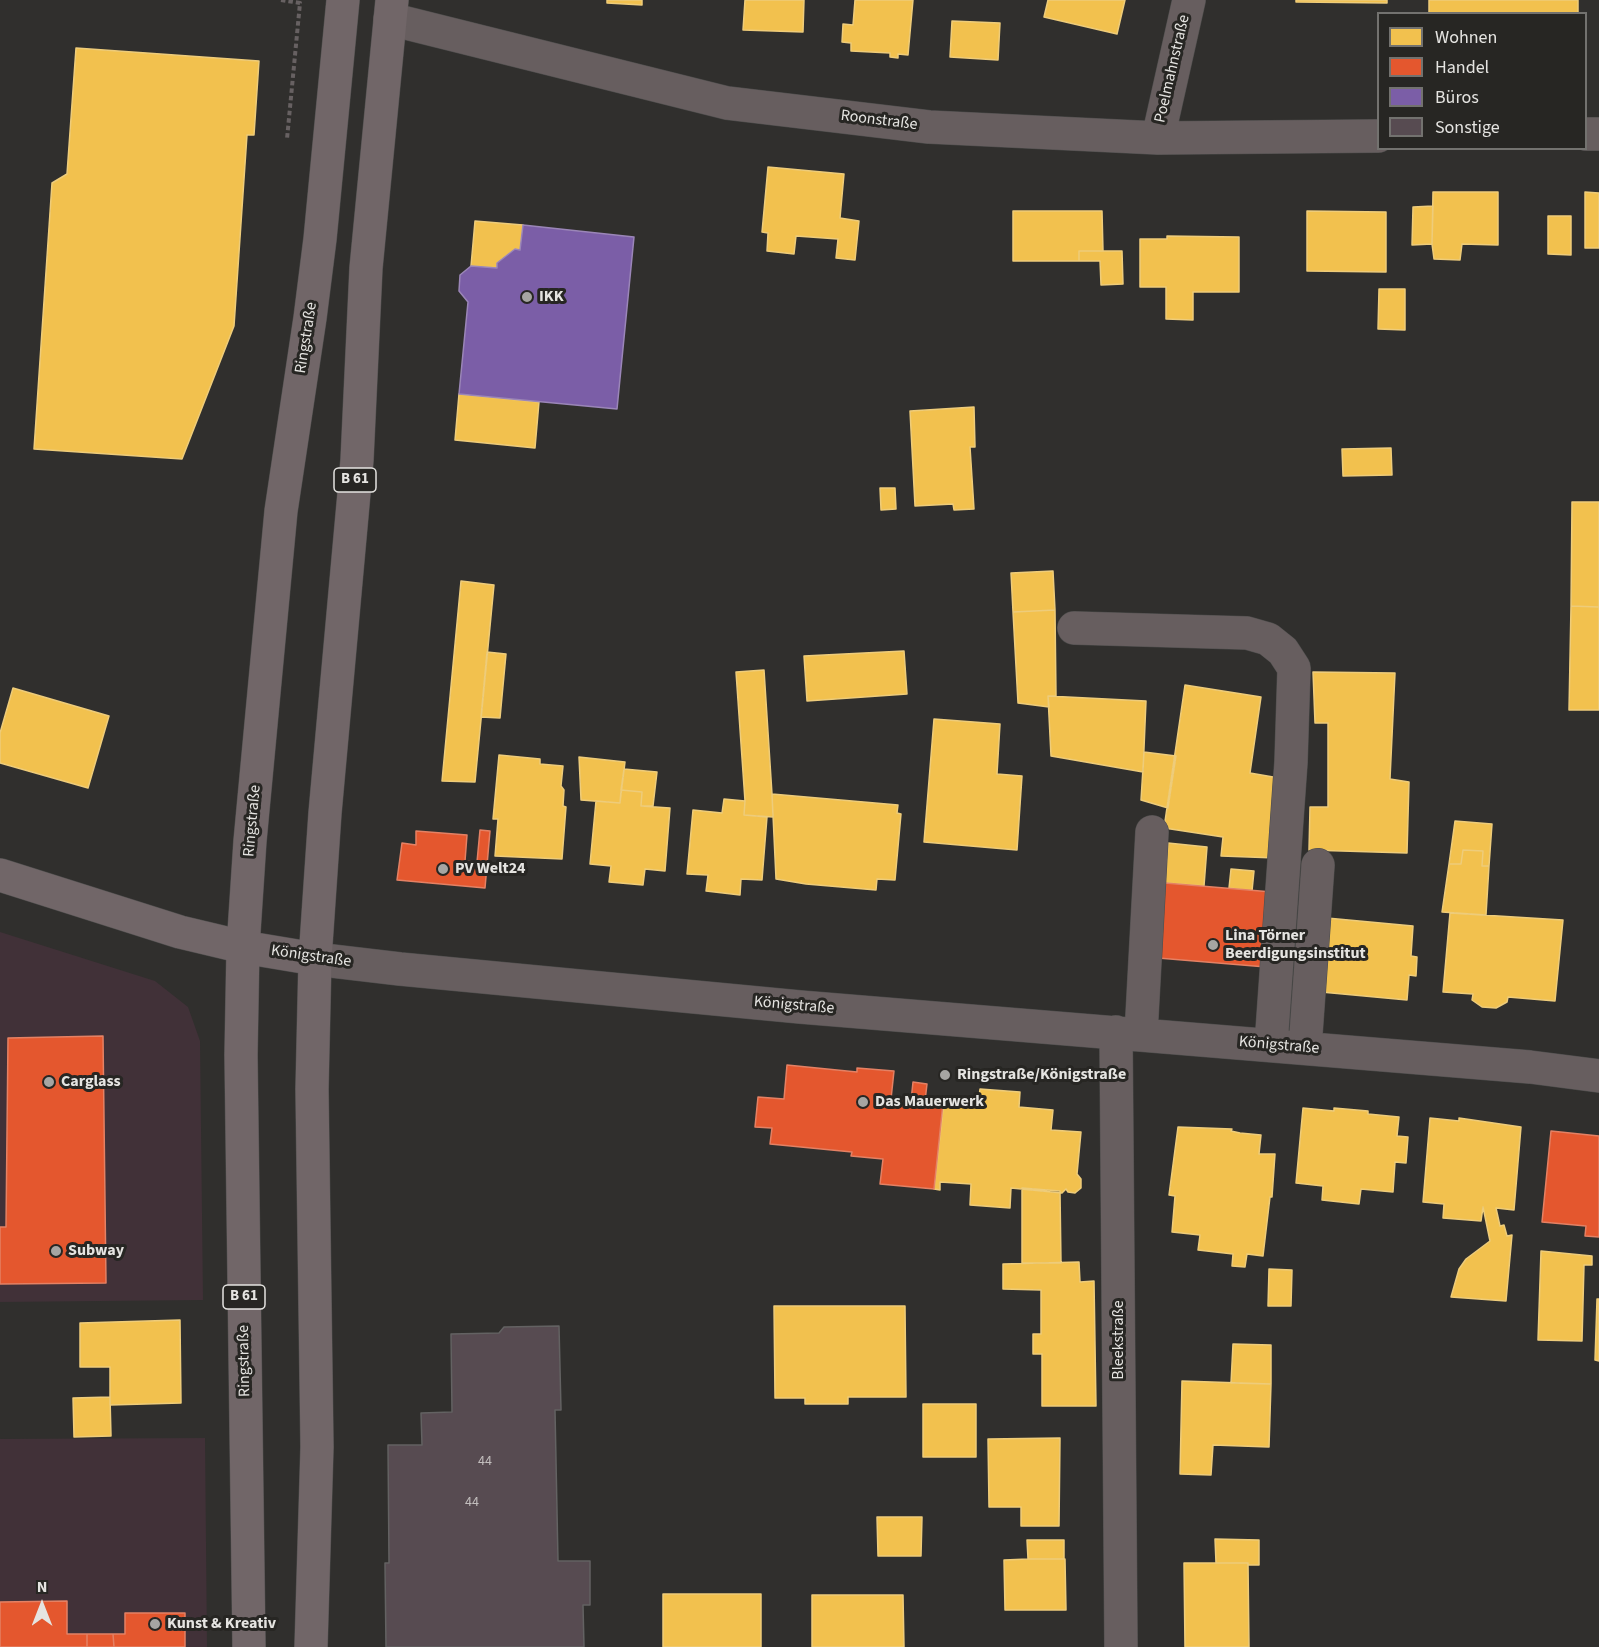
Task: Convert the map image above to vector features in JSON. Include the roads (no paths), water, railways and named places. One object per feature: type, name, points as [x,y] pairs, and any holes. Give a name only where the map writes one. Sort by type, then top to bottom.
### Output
[{"type":"main road","name":"Ringstraße","points":[[249,1647],[241,1055],[243,947],[250,841],[282,511],[317,261],[343,0]]},
{"type":"main road","name":"B 61","points":[[311,1647],[317,1447],[312,1089],[315,959],[324,825],[357,460],[366,268],[391,9]]},
{"type":"main road","name":"Königstraße","points":[[0,875],[180,932],[243,947],[315,959]]},
{"type":"street","name":"Poelmahnstraße","points":[[1158,138],[1189,0]]},
{"type":"street","name":"Roonstraße","points":[[391,9],[727,103],[929,127],[1158,138],[1377,136]]},
{"type":"street","points":[[1074,628],[1247,633],[1268,639],[1282,651],[1294,668],[1291,762],[1271,1045]]},
{"type":"street","name":"Bleekstraße","points":[[1121,1647],[1129,1033],[1152,832]]},
{"type":"street","points":[[1305,1048],[1318,865]]},
{"type":"street","name":"Königstraße","points":[[315,959],[708,998],[1530,1067],[1599,1076]]},
{"type":"place","name":"IKK","points":[[527,297]]},
{"type":"place","name":"PV Welt24","points":[[443,869]]},
{"type":"place","name":"Lina Törner Beerdigungsinstitut","points":[[1213,945]]},
{"type":"place","name":"Ringstraße/Königstraße","points":[[945,1075]]},
{"type":"place","name":"Carglass","points":[[49,1082]]},
{"type":"place","name":"Das Mauerwerk","points":[[863,1102]]},
{"type":"place","name":"Subway","points":[[56,1251]]},
{"type":"place","name":"Kunst & Kreativ","points":[[155,1624]]}]
